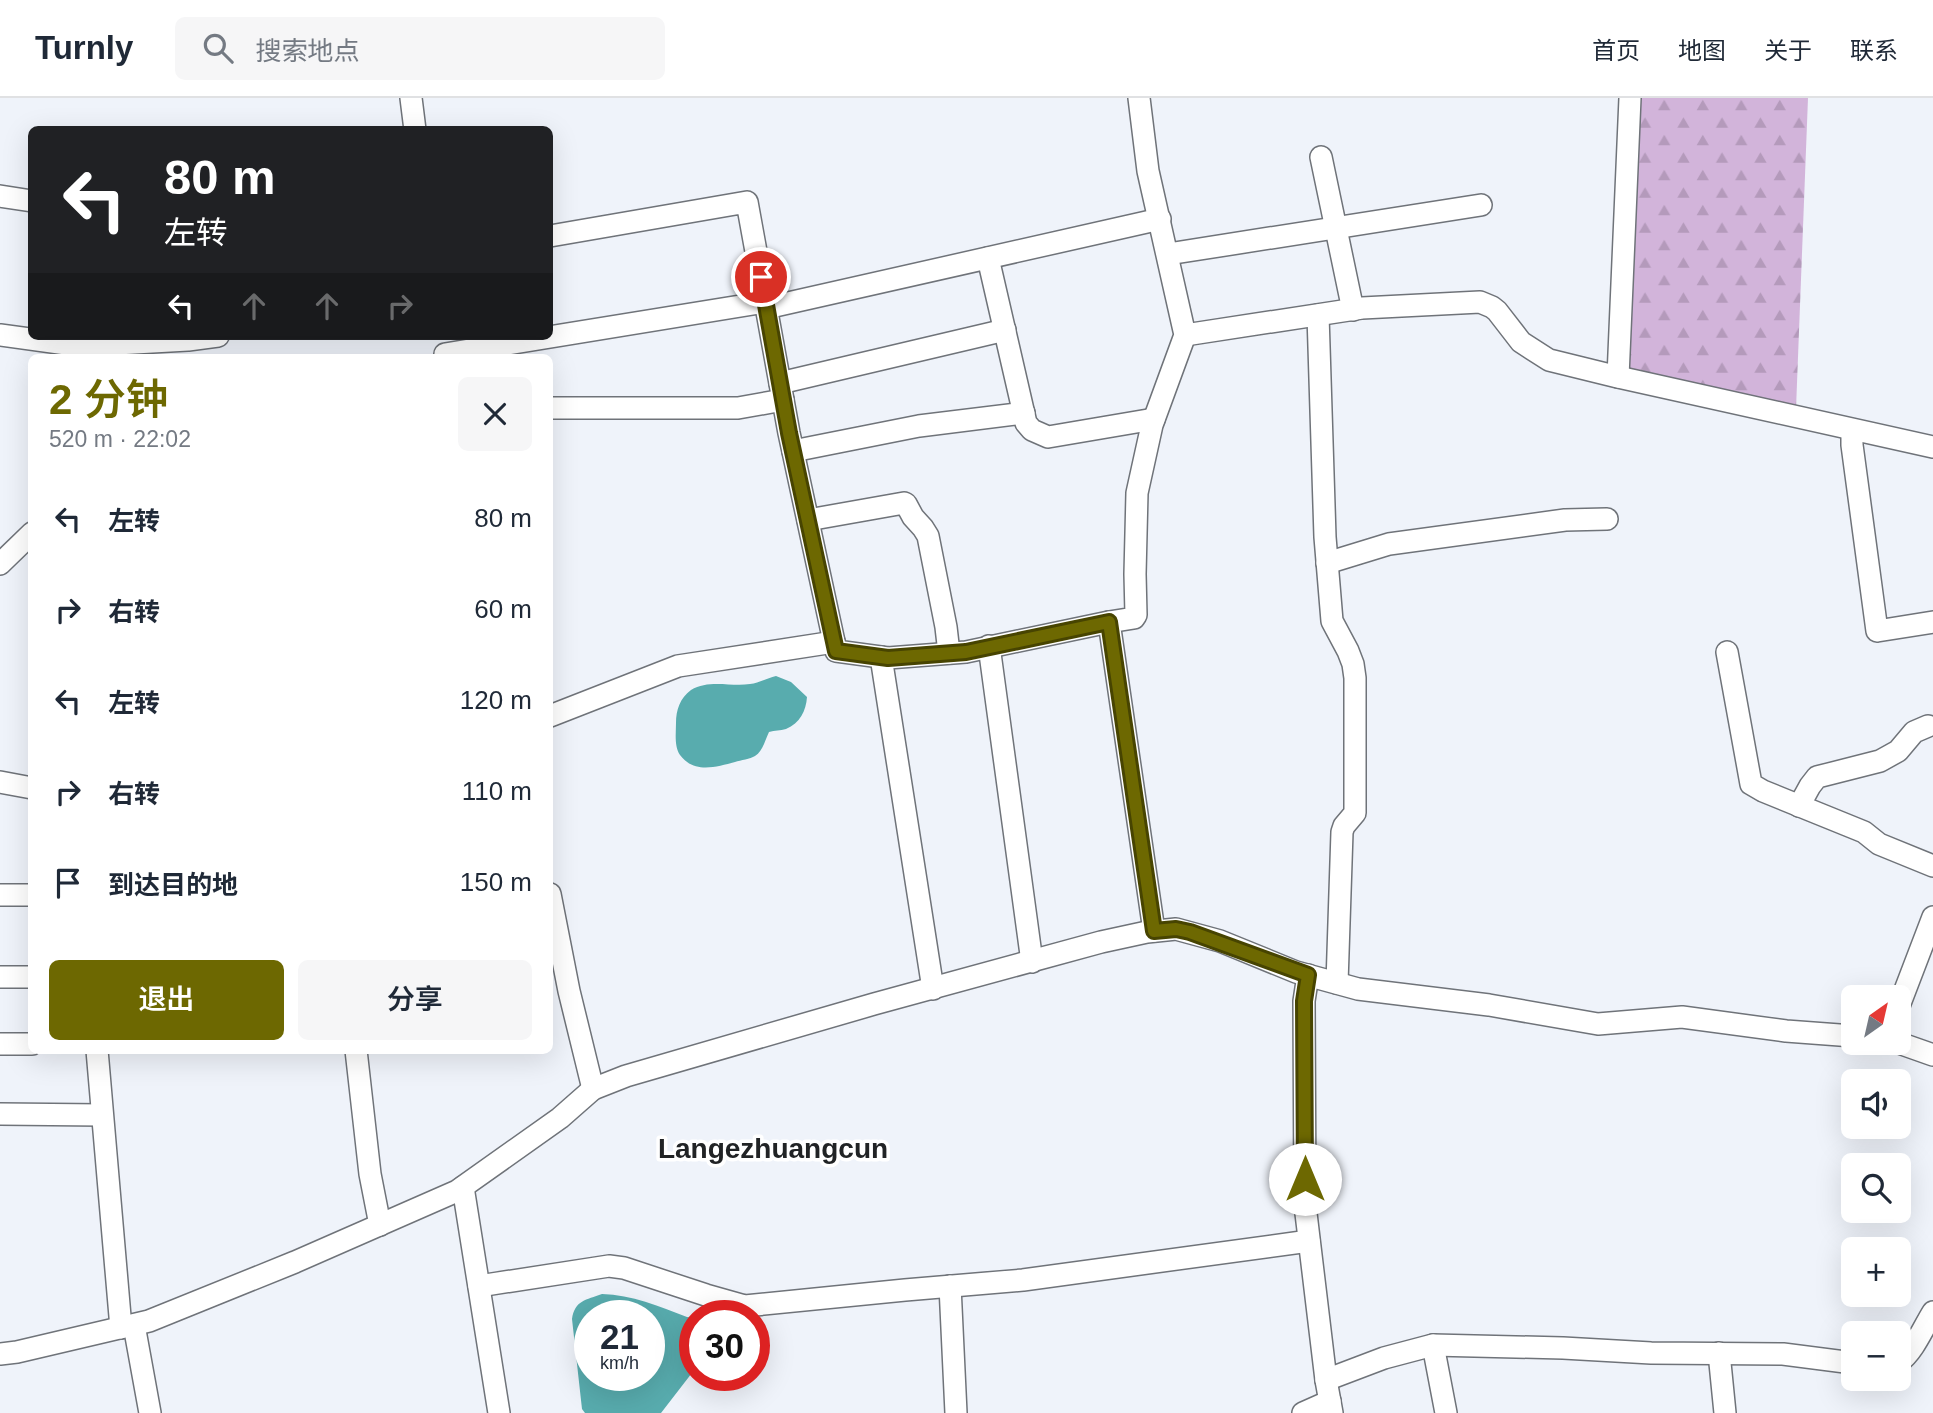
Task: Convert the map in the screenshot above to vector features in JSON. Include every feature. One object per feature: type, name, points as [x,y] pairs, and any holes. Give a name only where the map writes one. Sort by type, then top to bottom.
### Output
[{"type":"street","points":[[411,98],[414,126]]},
{"type":"street","points":[[553,235],[747,202],[793,451],[836,651],[881,657],[966,652],[1134,618],[1138,493],[1154,419],[1185,335],[1148,171],[1139,98]]},
{"type":"street","points":[[1618,377],[1630,98]]},
{"type":"street","points":[[1321,157],[1353,310]]},
{"type":"street","points":[[0,196],[28,200]]},
{"type":"street","points":[[1168,254],[1481,205]]},
{"type":"street","points":[[553,334],[766,305],[1160,219]]},
{"type":"street","points":[[988,258],[1026,423],[1032,430],[1048,437],[1154,419]]},
{"type":"street","points":[[1185,335],[1353,310],[1480,302],[1492,307],[1521,342],[1549,359],[1618,377],[1933,447]]},
{"type":"street","points":[[1318,315],[1325,537],[1332,621],[1353,664],[1355,678],[1355,813],[1342,832],[1336,983]]},
{"type":"street","points":[[553,408],[738,408],[782,392],[1005,330]]},
{"type":"street","points":[[0,335],[28,339]]},
{"type":"street","points":[[37,340],[81,346],[188,340]]},
{"type":"street","points":[[445,349],[511,340]]},
{"type":"street","points":[[793,451],[919,426],[1024,413]]},
{"type":"street","points":[[1852,429],[1877,631],[1933,622]]},
{"type":"street","points":[[808,520],[906,504],[928,536],[946,626],[948,653]]},
{"type":"street","points":[[1327,564],[1389,544],[1565,520],[1607,519]]},
{"type":"street","points":[[4,555],[28,536]]},
{"type":"street","points":[[1109,622],[1154,931]]},
{"type":"street","points":[[553,715],[678,666],[834,642]]},
{"type":"street","points":[[989,646],[1032,962]]},
{"type":"street","points":[[1727,652],[1751,784],[1864,832],[1879,844],[1933,866]]},
{"type":"street","points":[[881,657],[933,989]]},
{"type":"street","points":[[1800,806],[1817,777],[1880,761],[1898,751],[1914,732],[1928,726]]},
{"type":"street","points":[[0,782],[28,787]]},
{"type":"street","points":[[0,895],[28,895]]},
{"type":"street","points":[[1907,985],[1933,917]]},
{"type":"street","points":[[553,927],[559,992],[593,1089]]},
{"type":"street","points":[[0,1354],[149,1321],[380,1225],[457,1191],[560,1118],[593,1089],[639,1072],[1101,942],[1154,931],[1176,929],[1190,932],[1308,975],[1359,989],[1489,1005],[1598,1024],[1682,1017],[1786,1031],[1841,1035]]},
{"type":"street","points":[[1308,975],[1304,1001],[1305,1205],[1329,1398]]},
{"type":"street","points":[[0,976],[28,977]]},
{"type":"street","points":[[0,1044],[28,1044]]},
{"type":"street","points":[[1911,1047],[1933,1055]]},
{"type":"street","points":[[97,1054],[127,1327],[150,1413]]},
{"type":"street","points":[[356,1054],[370,1174],[380,1225]]},
{"type":"street","points":[[0,1114],[102,1115]]},
{"type":"street","points":[[463,1187],[499,1413]]},
{"type":"street","points":[[479,1286],[609,1266],[624,1268],[745,1306],[1023,1280],[1309,1241]]},
{"type":"street","points":[[950,1286],[956,1413]]},
{"type":"street","points":[[1911,1350],[1930,1326]]},
{"type":"street","points":[[1433,1345],[1446,1413]]},
{"type":"street","points":[[1303,1413],[1329,1398],[1384,1358],[1433,1345],[1651,1353],[1783,1354],[1841,1361]]},
{"type":"street","points":[[1719,1353],[1725,1413]]},
{"type":"green space","points":[[1631,98],[1808,98],[1796,409],[1630,368],[1626,349]]},
{"type":"water","points":[[776,676],[791,682],[807,697],[799,720],[786,729],[769,732],[760,751],[748,759],[706,768],[692,765],[680,755],[676,739],[677,713],[687,693],[705,685],[743,685]]},
{"type":"water","points":[[602,1294],[638,1300],[586,1300]]},
{"type":"water","points":[[665,1308],[679,1314],[679,1390],[661,1413],[585,1413],[580,1391],[665,1391]]},
{"type":"district","name":"Langezhuangcun","points":[[773,1148]]},
{"type":"route","points":[[761,277],[789,433],[836,651],[888,658],[966,652],[1109,622],[1154,931],[1176,929],[1190,932],[1308,975],[1304,1001],[1305,1179]]}]
